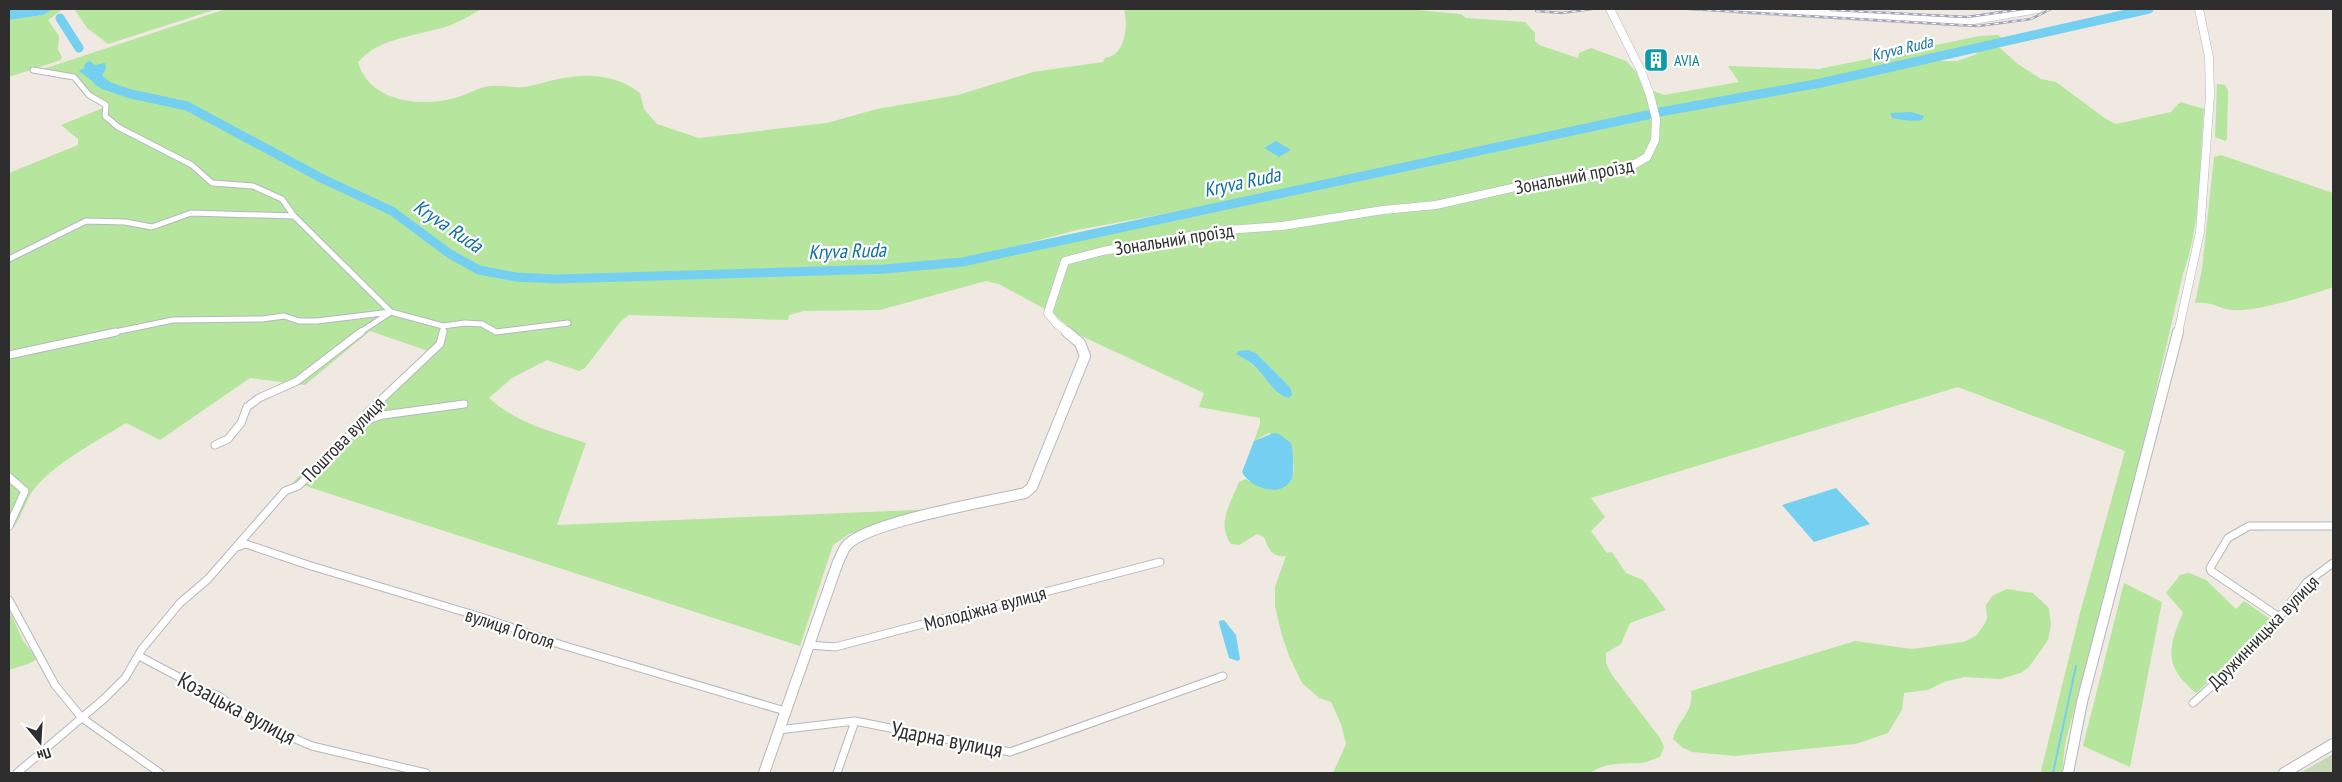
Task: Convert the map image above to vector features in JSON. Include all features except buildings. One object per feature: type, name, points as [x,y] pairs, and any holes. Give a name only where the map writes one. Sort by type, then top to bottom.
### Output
[{"type":"main road","points":[[2199,9],[2210,75]]},
{"type":"street","name":"Зональний проїзд","points":[[809,645],[838,562],[851,541],[862,534],[903,520],[1030,491],[1085,356],[1080,343],[1054,321],[1048,313],[1062,265],[1065,261],[1103,251],[1226,230],[1290,225],[1383,210],[1436,205],[1547,180],[1632,167],[1646,158],[1655,145],[1658,134],[1657,122],[1646,86],[1610,9]]},
{"type":"street","points":[[1737,9],[1962,22],[1983,20],[2038,9]]},
{"type":"street","points":[[34,70],[45,74],[69,75],[77,79],[91,97],[102,101],[106,105],[105,116],[118,127],[181,158],[212,183],[253,186],[282,199],[294,216],[391,312]]},
{"type":"street","points":[[2068,773],[2080,711],[2150,448],[2199,240],[2210,115],[2210,75]]},
{"type":"street","points":[[9,259],[86,221],[125,222],[152,227],[191,213],[212,212],[294,216]]},
{"type":"street","points":[[215,445],[228,439],[241,423],[247,407],[259,398],[296,381],[366,328],[391,312]]},
{"type":"street","points":[[9,355],[173,320],[262,319],[284,316],[299,321],[317,321],[391,312],[443,326],[465,323],[482,324],[496,332],[568,323]]},
{"type":"street","name":"Поштова вулиця","points":[[17,773],[82,718],[125,678],[142,648],[180,603],[208,579],[285,491],[298,486],[364,421],[366,414],[440,344],[443,326]]},
{"type":"street","points":[[364,421],[383,415],[464,404]]},
{"type":"street","points":[[9,477],[25,491],[9,526]]},
{"type":"street","points":[[2279,617],[2214,575],[2210,568],[2223,542],[2236,531],[2249,526],[2333,526]]},
{"type":"street","name":"вулиця Гоголя","points":[[236,548],[246,544],[290,560],[481,617],[562,645],[785,711]]},
{"type":"street","name":"Молодіжна вулиця","points":[[809,645],[835,647],[1160,562]]},
{"type":"street","name":"Дружинницька вулиця","points":[[2193,703],[2234,666],[2279,617],[2307,582],[2333,563]]},
{"type":"street","points":[[9,600],[55,685],[82,718],[160,773]]},
{"type":"street","points":[[764,773],[809,645]]},
{"type":"street","name":"Козацька вулиця","points":[[139,656],[148,659],[207,692],[217,695],[256,722],[312,746],[426,773]]},
{"type":"street","name":"Ударна вулиця","points":[[778,730],[855,721],[1010,752],[1222,676]]},
{"type":"street","points":[[836,773],[855,721]]},
{"type":"street","points":[[2284,773],[2333,744]]},
{"type":"green space","points":[[54,9],[63,9],[48,20],[59,36],[58,50],[62,57],[61,60],[9,77],[9,20],[43,15]]},
{"type":"green space","points":[[217,9],[108,44],[87,28],[75,10]]},
{"type":"green space","points":[[226,9],[482,9],[451,25],[389,42],[367,53],[358,62],[364,76],[373,86],[386,94],[414,102],[444,100],[490,86],[524,87],[577,76],[610,78],[630,86],[640,93],[644,109],[657,124],[699,138],[827,123],[877,109],[958,95],[1033,72],[1103,62],[1105,58],[1112,56],[1117,51],[1124,39],[1126,23],[1124,9],[1406,9],[1461,14],[1466,18],[1525,22],[1535,33],[1535,41],[1539,45],[1578,58],[1579,53],[1591,48],[1626,61],[1637,73],[1643,87],[1664,95],[1739,82],[1728,66],[1819,69],[1980,36],[1998,35],[2004,40],[1885,67],[1888,70],[1929,61],[1957,61],[1977,54],[1975,51],[1995,47],[2000,48],[2018,64],[2041,79],[2056,82],[2106,119],[2116,124],[2171,112],[2180,102],[2204,109],[2199,193],[2194,234],[2137,472],[2065,744],[2062,773],[2042,773],[2041,771],[2080,613],[2125,451],[1958,387],[1591,498],[1605,517],[1591,531],[1607,553],[1612,552],[1626,573],[1643,580],[1666,610],[1630,623],[1621,644],[1606,653],[1606,663],[1612,675],[1660,738],[1664,747],[1660,757],[1641,763],[1608,765],[1590,773],[1333,773],[1346,744],[1341,724],[1331,702],[1319,698],[1302,683],[1289,656],[1275,606],[1275,587],[1286,556],[1274,554],[1269,549],[1264,537],[1257,534],[1239,545],[1231,544],[1225,528],[1226,513],[1239,482],[1246,479],[1267,488],[1281,488],[1291,479],[1294,470],[1292,451],[1269,433],[1254,441],[1260,424],[1260,418],[1199,407],[1204,393],[1077,334],[1052,313],[999,284],[986,281],[880,310],[804,311],[789,315],[788,320],[629,315],[621,321],[585,368],[579,371],[547,360],[512,378],[489,398],[500,407],[523,420],[547,431],[586,443],[557,525],[938,509],[849,534],[833,545],[800,646],[293,482],[431,352],[370,331],[305,385],[250,378],[160,440],[126,423],[75,454],[51,472],[32,492],[14,527],[9,526],[9,173],[78,145],[78,139],[61,125],[108,106],[108,103],[104,100],[93,98],[75,79],[40,70]],"holes":[[[1185,210],[1187,217],[1068,240],[1037,250],[997,258],[989,253],[1077,230]],[[1249,350],[1257,354],[1290,387],[1279,394],[1255,367],[1237,354]]]},
{"type":"green space","points":[[2217,84],[2225,85],[2228,90],[2227,139],[2225,141],[2215,137]]},
{"type":"green space","points":[[2221,155],[2333,193],[2333,287],[2282,303],[2254,309],[2232,310],[2206,303],[2195,303],[2202,269],[2214,157]]},
{"type":"green space","points":[[2189,573],[2206,580],[2236,609],[2244,601],[2270,619],[2258,637],[2196,693],[2185,683],[2173,665],[2172,647],[2174,636],[2183,612],[2166,593],[2180,575]]},
{"type":"green space","points":[[2124,583],[2162,602],[2130,767],[2083,746]]},
{"type":"green space","points":[[2007,589],[2033,593],[2049,608],[2051,626],[2048,640],[2029,667],[2021,673],[2000,679],[1964,677],[1944,682],[1928,690],[1904,693],[1902,710],[1888,733],[1856,744],[1735,756],[1692,752],[1683,748],[1673,739],[1678,726],[1688,711],[1691,691],[1855,641],[1912,649],[1963,642],[1976,636],[1984,625],[1987,619],[1986,605],[1992,596]]},
{"type":"green space","points":[[9,609],[22,639],[37,659],[9,670]]},
{"type":"green space","points":[[2333,754],[2333,773],[2300,773]]},
{"type":"water","points":[[9,9],[54,9],[43,15],[9,20]]},
{"type":"water","points":[[105,63],[106,68],[102,76],[117,88],[103,89],[79,71],[86,67]]},
{"type":"water","points":[[1912,112],[1924,116],[1922,120],[1911,121],[1892,118],[1890,113]]},
{"type":"water","points":[[1276,141],[1291,150],[1279,157],[1264,148]]},
{"type":"water","points":[[1249,350],[1257,354],[1290,387],[1292,395],[1289,398],[1276,391],[1249,361],[1236,354],[1239,351]]},
{"type":"water","points":[[1274,433],[1279,434],[1291,443],[1293,468],[1291,480],[1286,486],[1273,490],[1265,489],[1251,482],[1242,472],[1254,441]]},
{"type":"water","points":[[1836,488],[1870,524],[1814,542],[1782,505]]},
{"type":"water","points":[[1224,620],[1236,635],[1240,659],[1238,661],[1229,658],[1219,623],[1219,621]]},
{"type":"waterway","name":"Kryva Ruda","points":[[1660,112],[1821,83],[2149,9]]},
{"type":"waterway","points":[[60,18],[79,48]]},
{"type":"waterway","name":"Kryva Ruda","points":[[89,66],[97,80],[104,85],[131,94],[187,106],[323,179],[392,211],[450,254],[479,270],[516,277],[555,279],[885,269],[962,262],[1647,115]]},
{"type":"waterway","points":[[2053,773],[2076,666]]},
{"type":"railway","points":[[1536,11],[1562,13],[1592,9]]},
{"type":"railway","points":[[1689,9],[1978,26],[2031,19],[2051,9]]},
{"type":"railway","points":[[1832,10],[1967,17],[2024,9]]},
{"type":"place","name":"AVIA","points":[[1656,60]]}]
